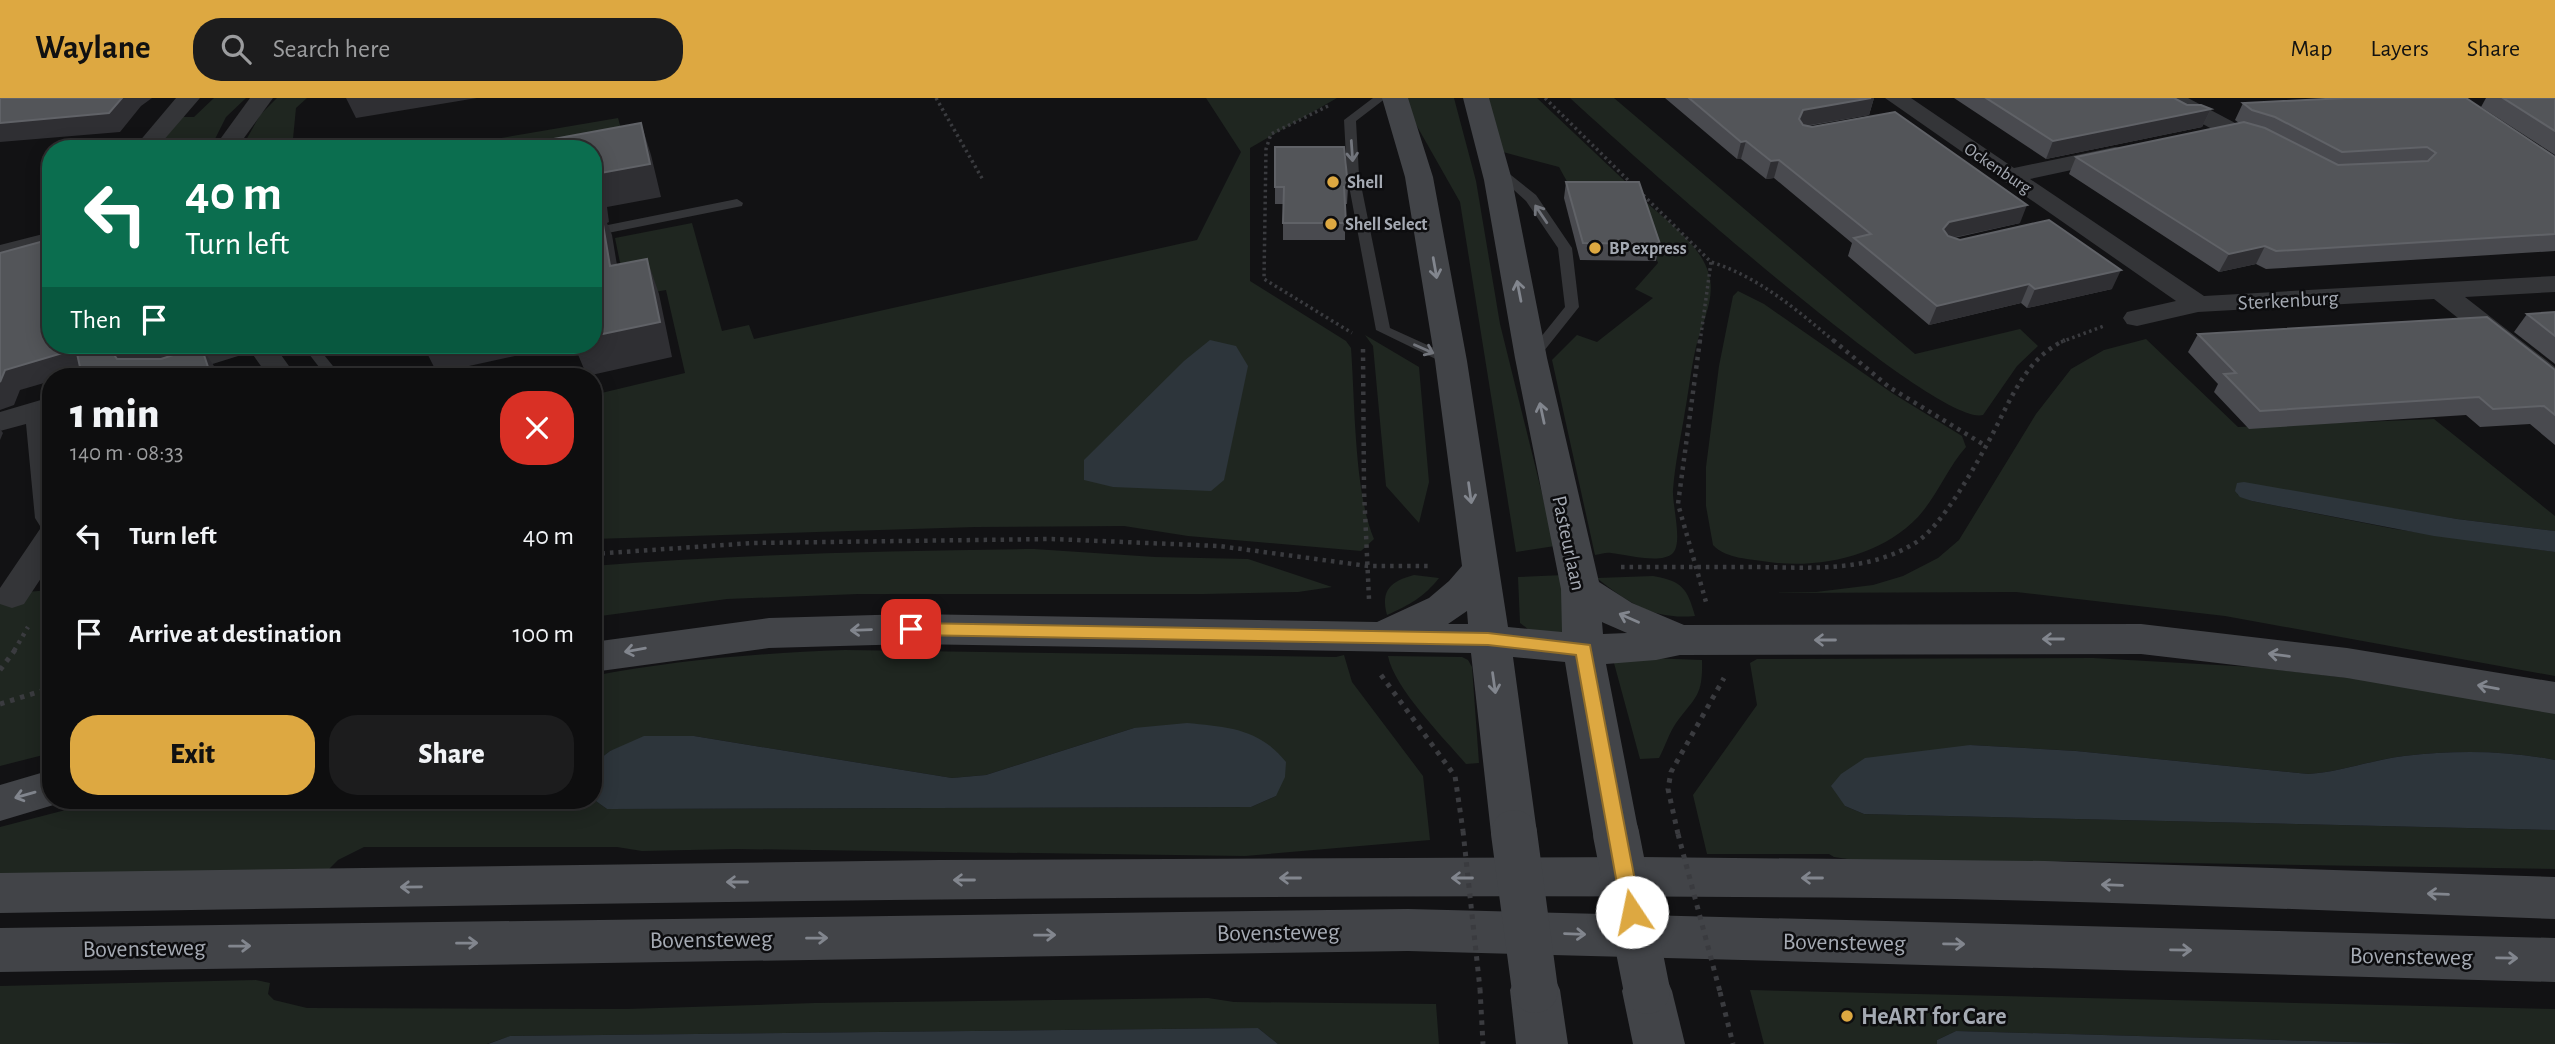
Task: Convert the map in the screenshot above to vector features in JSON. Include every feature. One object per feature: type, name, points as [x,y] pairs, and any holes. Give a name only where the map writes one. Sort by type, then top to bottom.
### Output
[{"type":"main road","points":[[1395,98],[1419,177],[1451,361],[1481,567],[1488,639],[1542,1044]]},
{"type":"main road","name":"Pasteurlaan","points":[[1476,98],[1493,165],[1581,589],[1584,650],[1616,834],[1659,1044]]},
{"type":"main road","points":[[1371,638],[1408,626],[1448,607],[1469,586],[1481,567]]},
{"type":"main road","points":[[1581,589],[1618,613],[1698,640]]},
{"type":"main road","points":[[602,656],[769,633],[911,629],[1488,639],[1584,650],[1649,648],[1698,640],[2141,639],[2347,663],[2555,698]]},
{"type":"main road","points":[[0,803],[42,791]]},
{"type":"main road","points":[[0,893],[739,882],[1880,878],[2555,898]]},
{"type":"main road","name":"Bovensteweg","points":[[0,950],[1408,930],[2555,960]]},
{"type":"street","points":[[151,140],[189,98]]},
{"type":"street","points":[[231,140],[262,98]]},
{"type":"street","points":[[2172,98],[2236,132],[2192,138]]},
{"type":"street","name":"Ockenburg","points":[[1896,109],[1920,115],[2198,304]]},
{"type":"street","points":[[2010,176],[2140,149]]},
{"type":"street","points":[[2039,229],[2076,221]]},
{"type":"street","points":[[0,253],[42,241]]},
{"type":"street","name":"Sterkenburg","points":[[2137,318],[2198,304],[2555,284]]},
{"type":"street","points":[[2441,291],[2555,381]]},
{"type":"street","points":[[171,368],[216,354]]},
{"type":"street","points":[[0,422],[42,409]]},
{"type":"street","points":[[12,596],[42,551]]},
{"type":"lane","points":[[1380,98],[1350,120],[1353,175],[1383,330],[1451,361]]},
{"type":"lane","points":[[1493,165],[1531,198],[1565,248],[1572,307],[1531,358]]},
{"type":"lane","points":[[602,230],[737,203]]},
{"type":"lane","points":[[316,354],[328,368]]},
{"type":"path","points":[[936,98],[983,180]]},
{"type":"path","points":[[1545,98],[1641,190],[1710,262],[1740,271],[1797,310],[1889,387],[1986,446]]},
{"type":"path","points":[[1337,101],[1271,134],[1266,149],[1264,279],[1355,335]]},
{"type":"path","points":[[1710,262],[1678,504],[1696,567],[1698,640],[1724,666],[1724,679],[1671,772],[1668,789],[1733,1044]]},
{"type":"path","points":[[1696,567],[1840,567],[1880,560],[1917,542],[1937,523],[1986,446],[2028,368],[2050,347],[2085,331],[2137,318]]},
{"type":"path","points":[[1359,342],[1363,350],[1364,491],[1374,661],[1391,692],[1422,729],[1455,776],[1464,831],[1483,1044]]},
{"type":"path","points":[[602,553],[753,543],[1052,539],[1219,546],[1368,566]]},
{"type":"path","points":[[0,704],[42,691]]},
{"type":"shaded area","points":[[214,98],[246,98],[226,117],[214,140],[161,140],[177,117],[194,117]]},
{"type":"shaded area","points":[[277,98],[307,98],[296,108],[293,140],[246,140],[260,115]]},
{"type":"shaded area","points":[[1206,98],[1337,98],[1250,148],[1250,281],[1346,341],[1351,348],[1359,472],[1367,520],[1374,539],[1361,551],[1188,536],[1124,526],[975,527],[602,539],[602,393],[685,373],[666,290],[627,297],[615,238],[692,223],[722,331],[749,325],[754,339],[1197,240],[1241,152]]},
{"type":"shaded area","points":[[1401,98],[1454,98],[1476,181],[1500,324],[1555,546],[1516,552],[1460,202]]},
{"type":"shaded area","points":[[1484,98],[1537,98],[1630,186],[1570,187],[1559,167],[1503,152]]},
{"type":"shaded area","points":[[1570,98],[1614,98],[1915,354],[2020,329],[2038,346],[2017,366],[1983,415],[1953,407],[1905,377],[1844,333],[1777,279]]},
{"type":"shaded area","points":[[618,118],[624,139],[602,143],[602,140],[489,140]]},
{"type":"shaded area","points":[[1646,202],[1692,244],[1705,264],[1711,284],[1709,302],[1694,355],[1675,470],[1673,497],[1676,548],[1673,553],[1660,558],[1609,553],[1595,555],[1552,360],[1577,335],[1597,342],[1653,298],[1635,289],[1658,263],[1637,204]]},
{"type":"shaded area","points":[[1738,291],[1764,304],[1892,393],[1962,436],[1966,447],[1925,509],[1903,530],[1886,541],[1849,557],[1789,564],[1739,558],[1718,550],[1713,545],[1706,506],[1706,467],[1719,366],[1733,296]]},
{"type":"shaded area","points":[[1365,335],[1419,367],[1429,482],[1419,523],[1386,486],[1373,346]]},
{"type":"shaded area","points":[[2146,339],[2238,427],[2434,419],[2555,516],[2555,531],[2457,519],[2237,483],[2237,494],[2252,501],[2395,529],[2555,552],[2555,676],[2225,616],[2016,592],[1760,593],[1816,592],[1873,585],[1903,576],[1938,558],[1959,540],[2036,414],[2071,369],[2104,350]]},
{"type":"shaded area","points":[[1210,340],[1236,346],[1248,366],[1224,480],[1211,491],[1113,487],[1084,480],[1084,460],[1184,361]]},
{"type":"shaded area","points":[[2244,482],[2457,519],[2555,531],[2555,552],[2434,536],[2252,501],[2240,497],[2235,491],[2237,483]]},
{"type":"shaded area","points":[[1034,549],[1155,557],[1248,559],[1332,587],[1298,592],[1204,594],[858,594],[727,599],[602,616],[602,565],[924,551]]},
{"type":"shaded area","points":[[1414,575],[1439,578],[1416,600],[1387,615],[1385,599],[1389,588],[1399,580]]},
{"type":"shaded area","points":[[1564,575],[1577,637],[1533,633],[1520,623],[1518,577]]},
{"type":"shaded area","points":[[1653,576],[1671,580],[1682,587],[1695,616],[1680,617],[1642,608],[1597,578]]},
{"type":"shaded area","points":[[42,591],[42,755],[0,766],[0,594]]},
{"type":"shaded area","points":[[845,650],[1344,655],[1352,682],[1423,776],[1430,840],[1245,856],[736,849],[642,851],[617,847],[364,847],[338,860],[327,871],[0,881],[0,827],[69,809],[602,809],[602,805],[607,809],[1251,807],[1276,796],[1134,728],[986,775],[952,778],[694,736],[610,751],[602,757],[602,675],[719,658]]},
{"type":"shaded area","points":[[1388,656],[1462,657],[1468,660],[1472,667],[1479,763],[1466,764],[1433,727],[1400,683]]},
{"type":"shaded area","points":[[1622,657],[1702,660],[1697,695],[1674,727],[1659,758],[1640,759],[1614,663]]},
{"type":"shaded area","points":[[2093,658],[2253,667],[2357,679],[2555,711],[2555,760],[2480,752],[2423,754],[2308,774],[2076,751],[1970,745],[1845,806],[1864,814],[2555,830],[2555,869],[2063,861],[2026,864],[1854,860],[1829,854],[1707,854],[1693,795],[1757,705],[1750,663],[1757,659]]},
{"type":"shaded area","points":[[1187,723],[1241,731],[1265,742],[1276,751],[1286,762],[1285,777],[1276,796],[1251,807],[607,809],[602,805],[602,757],[644,736],[694,736],[952,778],[986,775],[1134,728]]},
{"type":"shaded area","points":[[1970,745],[2076,751],[2308,774],[2423,754],[2517,754],[2555,760],[2555,830],[1864,814],[1845,806],[1831,786],[1841,774],[1865,758]]},
{"type":"shaded area","points":[[256,980],[270,983],[268,994],[274,1000],[307,1008],[627,1009],[815,1003],[1208,998],[1234,1002],[1436,1004],[1439,1044],[1278,1044],[1258,1028],[511,1036],[487,1044],[0,1044],[0,986]]},
{"type":"shaded area","points":[[1750,990],[2555,1009],[2555,1044],[2423,1044],[1956,1031],[1937,1040],[1937,1044],[1764,1044]]},
{"type":"shaded area","points":[[1258,1028],[1278,1044],[488,1044],[510,1036]]},
{"type":"shaded area","points":[[1956,1031],[2423,1044],[1937,1044],[1937,1040]]},
{"type":"building","points":[[0,98],[122,98],[109,113],[0,123]]},
{"type":"building","points":[[1689,98],[1871,98],[1803,110],[1799,119],[1803,125],[1812,127],[1895,112],[2027,205],[1949,222],[1943,229],[1948,236],[1960,240],[2049,220],[2121,270],[2035,289],[2029,284],[1937,306],[1854,238],[1871,234],[1779,160],[1771,161],[1746,141],[1741,142]]},
{"type":"building","points":[[1986,98],[2174,98],[2187,105],[2201,105],[2211,109],[2053,141]]},
{"type":"building","points":[[2346,98],[2466,98],[2555,157],[2555,234],[2276,251],[2265,246],[2229,254],[2076,157],[2244,122],[2265,128],[2338,165],[2428,161],[2436,153],[2427,147],[2342,152],[2275,117],[2252,110],[2243,103]]},
{"type":"building","points":[[2503,98],[2555,98],[2555,131]]},
{"type":"building","points":[[641,123],[650,164],[602,173],[602,140],[548,140]]},
{"type":"building","points":[[1275,147],[1344,147],[1348,187],[1344,187],[1346,223],[1283,223],[1284,187],[1275,187]]},
{"type":"building","points":[[1566,182],[1639,182],[1660,244],[1583,243]]},
{"type":"building","points":[[602,219],[610,266],[647,259],[660,322],[602,334]]},
{"type":"building","points":[[42,241],[42,354],[59,354],[5,370],[0,382],[0,253]]},
{"type":"building","points":[[2555,312],[2555,336],[2527,314]]},
{"type":"building","points":[[2487,317],[2555,370],[2555,415],[2544,406],[2493,409],[2479,397],[2260,411],[2224,374],[2236,373],[2198,334]]},
{"type":"building","points":[[77,354],[116,354],[117,359],[161,359],[176,354],[204,354],[208,368],[80,368]]},
{"type":"place","name":"Shell","points":[[1333,182]]},
{"type":"place","name":"Shell Select","points":[[1331,224]]},
{"type":"place","name":"BP express","points":[[1595,248]]},
{"type":"place","name":"HeART for Care","points":[[1847,1016]]},
{"type":"route","points":[[911,629],[1488,639],[1584,650],[1632,912]]}]
